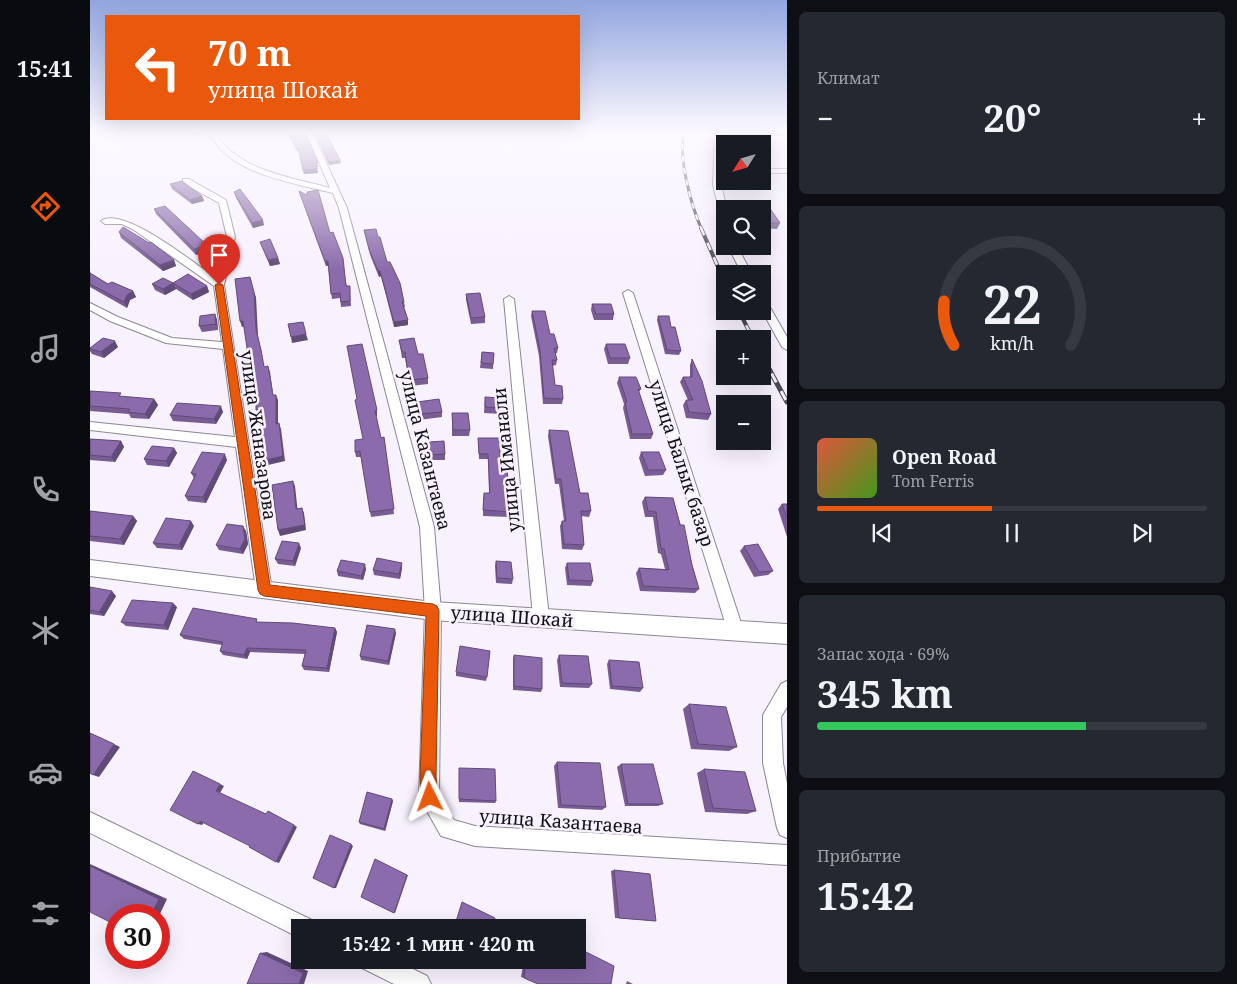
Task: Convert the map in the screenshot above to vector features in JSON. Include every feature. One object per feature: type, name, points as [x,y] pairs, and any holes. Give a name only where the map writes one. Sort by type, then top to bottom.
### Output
[{"type":"street","points":[[286,178],[336,192]]},
{"type":"street","name":"улица Казантаева","points":[[330,178],[343,208],[427,527],[433,611],[428,777],[430,797],[448,829],[475,836],[787,855]]},
{"type":"street","name":"улица Жаназарова","points":[[186,181],[222,202],[231,237],[219,285],[264,590]]},
{"type":"street","points":[[105,221],[124,222],[137,228],[219,285]]},
{"type":"street","name":"улица Балык базар","points":[[628,293],[736,632]]},
{"type":"street","name":"улица Иманали","points":[[509,299],[541,617]]},
{"type":"street","points":[[90,306],[114,319],[170,341],[228,346]]},
{"type":"street","points":[[771,318],[787,346]]},
{"type":"street","points":[[90,426],[243,443]]},
{"type":"street","name":"улица Шокай","points":[[90,568],[433,611],[787,634]]},
{"type":"street","points":[[787,690],[772,715],[773,763],[787,828]]},
{"type":"street","points":[[90,822],[291,922]]},
{"type":"street","points":[[388,969],[418,984]]},
{"type":"building","points":[[182,181],[202,196],[190,200],[170,184]]},
{"type":"building","points":[[240,189],[263,220],[252,223],[234,192]]},
{"type":"building","points":[[318,190],[330,233],[333,232],[343,258],[346,286],[350,286],[350,301],[341,302],[340,293],[331,294],[328,261],[325,261],[299,191],[307,195],[307,192]]},
{"type":"building","points":[[165,206],[207,245],[194,249],[154,209]]},
{"type":"building","points":[[771,210],[780,223],[771,223]]},
{"type":"building","points":[[123,227],[149,243],[151,242],[174,260],[160,265],[119,232]]},
{"type":"building","points":[[376,229],[387,262],[390,262],[400,283],[404,302],[402,302],[408,320],[394,322],[380,271],[378,271],[369,249],[364,230]]},
{"type":"building","points":[[270,239],[278,258],[268,260],[260,242]]},
{"type":"building","points":[[90,273],[108,284],[112,282],[133,291],[127,295],[124,302],[90,284]]},
{"type":"building","points":[[188,274],[207,286],[191,294],[173,283]]},
{"type":"building","points":[[250,277],[254,292],[256,330],[264,367],[268,366],[273,395],[276,395],[276,424],[279,423],[283,456],[266,460],[258,410],[256,410],[256,381],[252,382],[243,321],[240,321],[235,279]]},
{"type":"building","points":[[163,278],[173,283],[163,289],[152,284]]},
{"type":"building","points":[[480,293],[485,317],[471,318],[466,294]]},
{"type":"building","points":[[592,304],[611,304],[614,314],[596,314]]},
{"type":"building","points":[[532,311],[545,311],[550,334],[554,334],[558,348],[554,348],[557,360],[552,360],[555,385],[562,386],[563,399],[544,398],[540,350]]},
{"type":"building","points":[[215,314],[216,324],[199,326],[200,316]]},
{"type":"building","points":[[658,316],[669,316],[671,327],[675,327],[681,351],[667,350]]},
{"type":"building","points":[[303,322],[306,334],[291,337],[288,324]]},
{"type":"building","points":[[103,338],[115,341],[101,352],[90,349],[90,348]]},
{"type":"building","points":[[414,338],[418,354],[423,354],[428,378],[409,380],[405,352],[402,352],[399,340]]},
{"type":"building","points":[[362,344],[377,410],[375,411],[381,438],[384,437],[394,509],[370,512],[360,451],[355,452],[355,440],[363,439],[347,346]]},
{"type":"building","points":[[606,344],[625,344],[630,358],[610,358]]},
{"type":"building","points":[[482,352],[494,353],[493,364],[481,363]]},
{"type":"building","points":[[692,359],[702,381],[711,414],[689,412],[686,400],[693,400],[683,377],[692,377]]},
{"type":"building","points":[[619,377],[636,377],[641,389],[638,389],[653,434],[632,434],[625,402],[627,402]]},
{"type":"building","points":[[90,391],[121,393],[119,396],[154,399],[145,414],[128,412],[130,409],[90,406]]},
{"type":"building","points":[[485,397],[502,398],[501,408],[485,407]]},
{"type":"building","points":[[439,399],[442,412],[419,414],[417,402]]},
{"type":"building","points":[[177,403],[221,406],[214,419],[170,415]]},
{"type":"building","points":[[452,413],[468,413],[470,430],[453,430]]},
{"type":"building","points":[[549,430],[568,431],[580,493],[588,493],[591,511],[581,511],[584,545],[564,544],[562,521],[566,521],[561,479],[556,479]]},
{"type":"building","points":[[478,438],[499,438],[501,465],[507,466],[510,512],[483,510],[484,493],[490,493],[488,454],[479,454]]},
{"type":"building","points":[[90,439],[121,441],[111,457],[90,455]]},
{"type":"building","points":[[444,441],[445,454],[428,455],[428,442]]},
{"type":"building","points":[[152,446],[174,448],[166,461],[144,459]]},
{"type":"building","points":[[202,452],[225,454],[203,497],[185,496],[196,474],[191,473]]},
{"type":"building","points":[[641,452],[659,452],[666,470],[648,470]]},
{"type":"building","points":[[293,481],[296,509],[302,508],[305,525],[278,530],[272,485]]},
{"type":"building","points":[[645,497],[673,498],[680,525],[684,525],[699,589],[643,586],[639,568],[669,570],[664,549],[661,548],[656,512],[648,511]]},
{"type":"building","points":[[782,504],[787,504],[787,518]]},
{"type":"building","points":[[90,511],[133,516],[120,539],[90,536]]},
{"type":"building","points":[[166,518],[191,521],[179,545],[153,543]]},
{"type":"building","points":[[227,524],[243,526],[245,539],[240,549],[216,545]]},
{"type":"building","points":[[282,541],[299,543],[293,561],[275,559]]},
{"type":"building","points":[[758,544],[773,571],[759,572],[744,546]]},
{"type":"building","points":[[377,558],[402,563],[399,574],[373,570]]},
{"type":"building","points":[[341,560],[365,564],[362,576],[337,571]]},
{"type":"building","points":[[496,561],[511,562],[513,579],[497,578]]},
{"type":"building","points":[[567,563],[590,563],[593,581],[569,580]]},
{"type":"building","points":[[90,587],[112,591],[99,612],[90,610]]},
{"type":"building","points":[[132,600],[173,603],[164,625],[121,622]]},
{"type":"building","points":[[193,608],[257,619],[256,622],[293,623],[335,628],[327,668],[302,666],[306,650],[247,648],[244,655],[220,651],[223,642],[180,635]]},
{"type":"building","points":[[367,625],[395,629],[388,661],[360,656]]},
{"type":"building","points":[[460,646],[490,651],[487,677],[456,672]]},
{"type":"building","points":[[514,655],[542,658],[542,689],[514,686]]},
{"type":"building","points":[[559,655],[588,656],[592,684],[562,683]]},
{"type":"building","points":[[609,660],[639,662],[643,688],[612,686]]},
{"type":"building","points":[[689,704],[726,707],[737,747],[698,744]]},
{"type":"building","points":[[90,733],[114,744],[93,775],[90,773]]},
{"type":"building","points":[[557,762],[600,763],[606,807],[561,805]]},
{"type":"building","points":[[621,764],[653,764],[663,804],[628,804]]},
{"type":"building","points":[[459,768],[495,769],[496,801],[459,799]]},
{"type":"building","points":[[704,769],[745,772],[756,811],[713,808]]},
{"type":"building","points":[[193,771],[220,784],[216,791],[266,814],[268,811],[294,825],[276,862],[250,846],[200,821],[198,824],[170,810]]},
{"type":"building","points":[[367,792],[392,799],[384,829],[359,822]]},
{"type":"building","points":[[330,835],[351,844],[334,888],[313,878]]},
{"type":"building","points":[[375,859],[407,875],[394,913],[361,897]]},
{"type":"building","points":[[90,866],[159,899],[156,904],[105,904],[105,920],[90,912]]},
{"type":"building","points":[[614,870],[650,874],[656,921],[619,918]]},
{"type":"building","points":[[462,902],[495,918],[495,919],[457,919]]},
{"type":"building","points":[[586,952],[614,966],[611,984],[538,984],[524,978],[525,969],[586,969]]},
{"type":"building","points":[[260,953],[303,973],[299,984],[247,984]]},
{"type":"railway","points":[[686,178],[702,230]]},
{"type":"railway","points":[[701,228],[717,265]]},
{"type":"railway","points":[[744,320],[748,330]]},
{"type":"railway","points":[[771,373],[787,402]]},
{"type":"route","points":[[219,285],[264,590],[433,611],[428,777],[430,797]]}]
